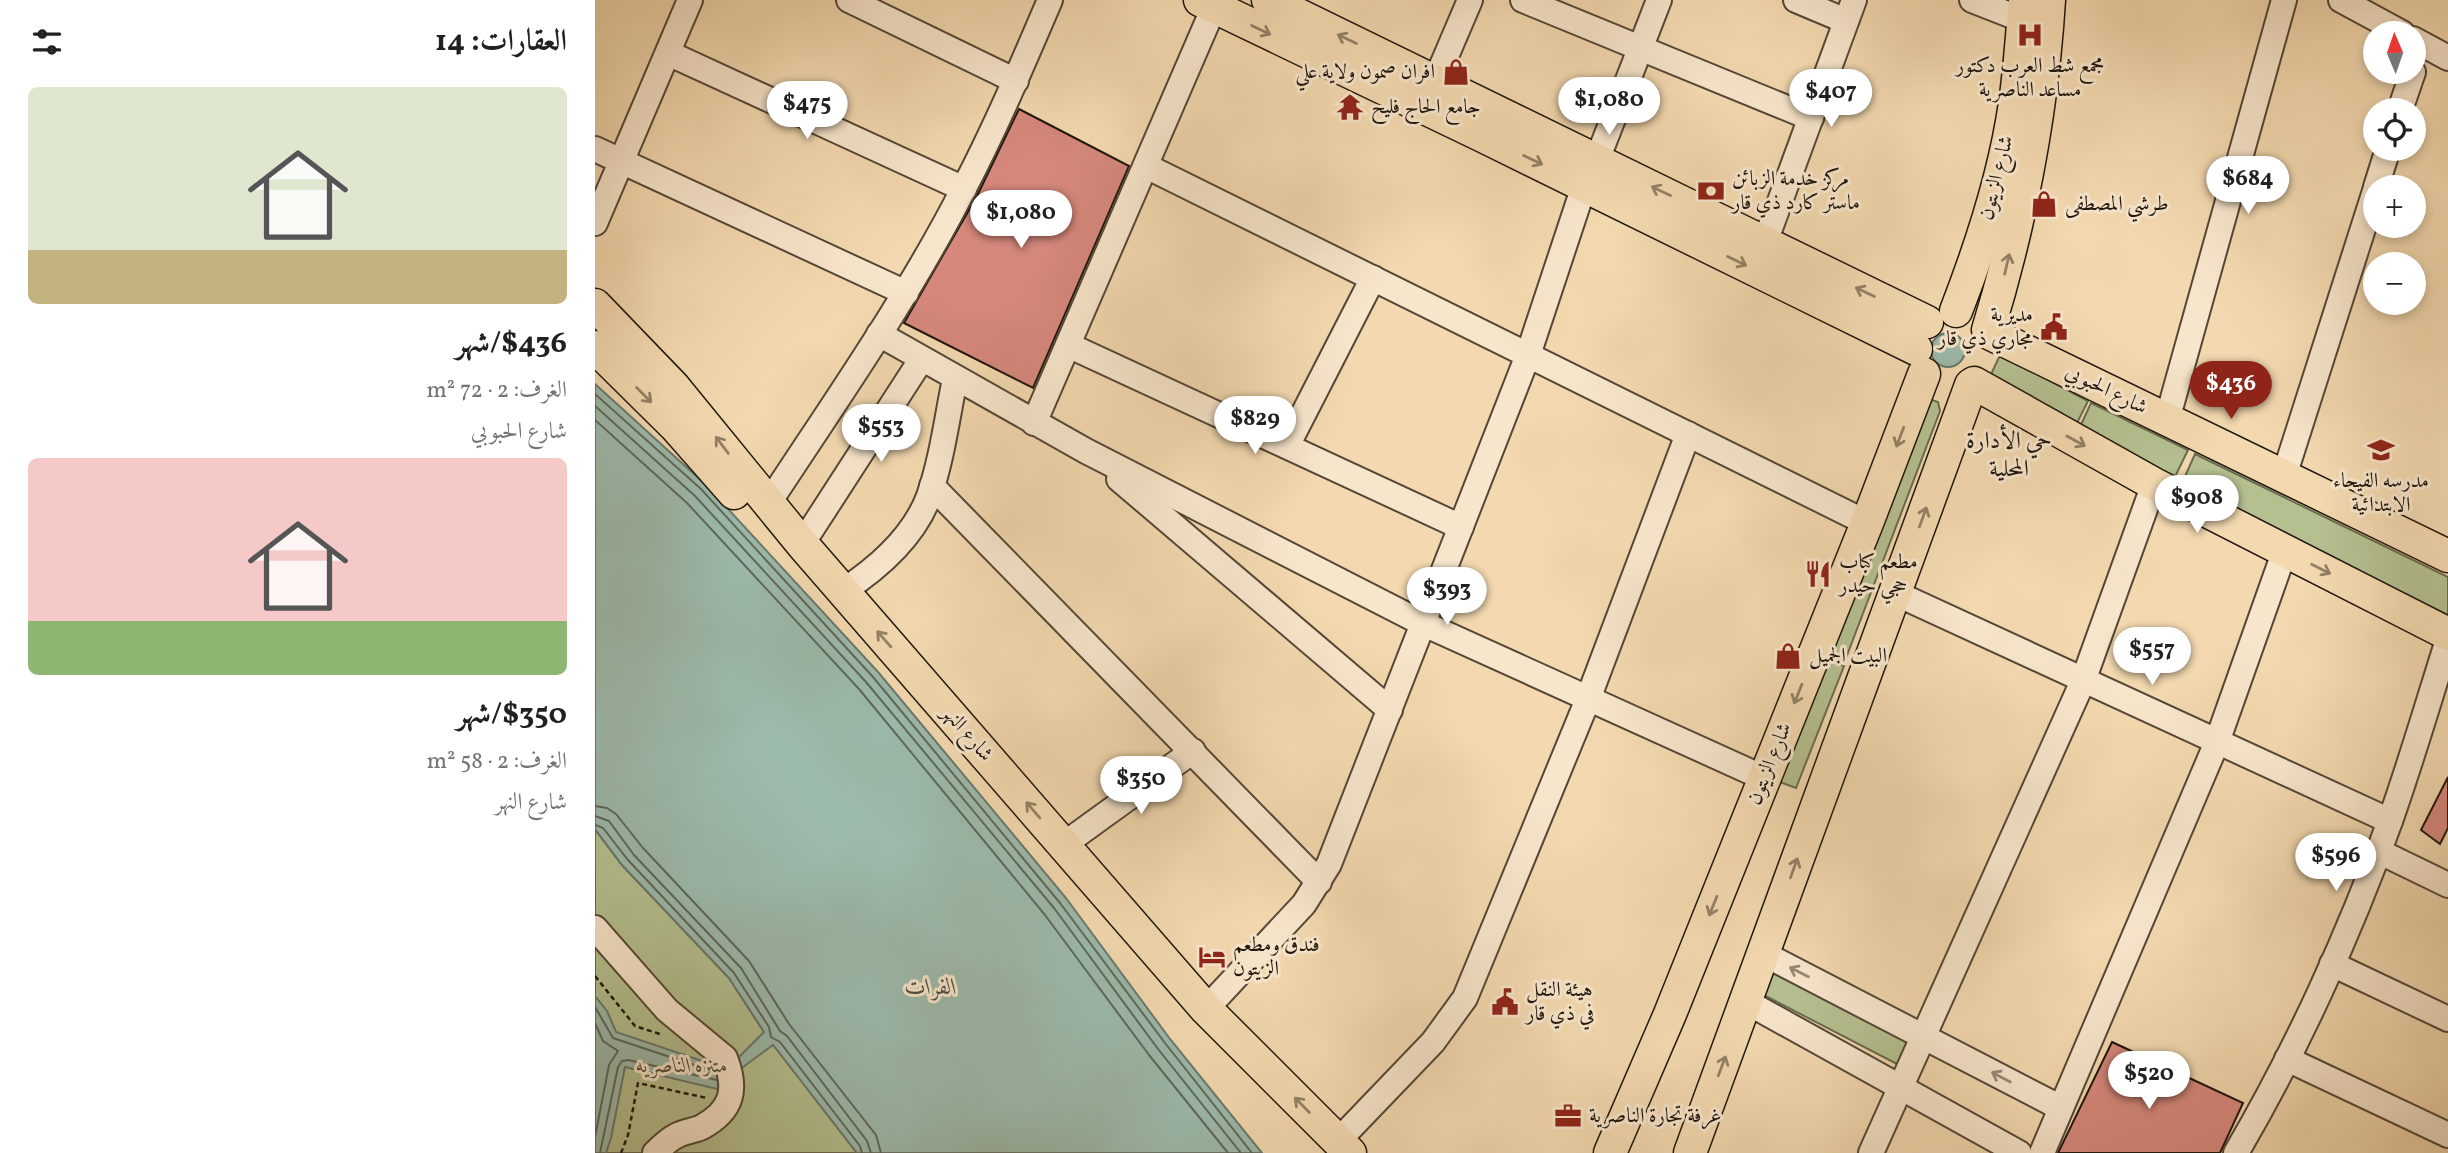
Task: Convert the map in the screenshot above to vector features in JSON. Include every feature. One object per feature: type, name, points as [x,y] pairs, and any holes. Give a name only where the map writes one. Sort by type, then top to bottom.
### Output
[{"type":"main road","points":[[1268,0],[1435,82],[1488,122]]},
{"type":"main road","name":"شارع الزيتون","points":[[1989,332],[2019,215],[2037,122],[2049,0]]},
{"type":"main road","points":[[1207,4],[1488,122],[1591,173],[1922,348]]},
{"type":"main road","name":"شارع الزيتون","points":[[1956,311],[1974,264],[2005,156],[2015,102],[2024,10]]},
{"type":"main road","points":[[1591,173],[1765,242],[1922,348],[1934,382],[1945,387],[1958,388],[1972,384],[1983,376],[1993,356],[1989,332],[1980,320],[1969,313],[1956,311],[1945,312],[1922,348]]},
{"type":"main road","name":"شارع النهر","points":[[595,305],[674,387],[802,544],[1206,1009],[1336,1149]]},
{"type":"main road","name":"شارع الحبوبي","points":[[1989,332],[2448,556]]},
{"type":"main road","name":"شارع النهر","points":[[595,347],[709,463],[789,563],[1222,1055],[1336,1149]]},
{"type":"main road","name":"شارع الزيتون","points":[[1610,1153],[1671,1014],[1867,523],[1922,348]]},
{"type":"main road","points":[[1972,384],[2154,484],[2448,634]]},
{"type":"main road","points":[[1690,1153],[1972,384]]},
{"type":"street","points":[[595,223],[690,0]]},
{"type":"street","points":[[849,0],[1016,81]]},
{"type":"street","points":[[768,504],[906,293],[964,189],[1051,0]]},
{"type":"street","points":[[1435,82],[1470,0]]},
{"type":"street","points":[[1523,0],[1811,118]]},
{"type":"street","points":[[1206,1009],[1304,904],[1329,864],[1528,355],[1591,173],[1659,0]]},
{"type":"street","points":[[1765,242],[1850,10],[1796,0]]},
{"type":"street","points":[[1972,0],[2024,10]]},
{"type":"street","points":[[2167,420],[2284,0]]},
{"type":"street","points":[[2341,0],[2379,21]]},
{"type":"street","points":[[1034,422],[1146,166],[1207,4]]},
{"type":"street","points":[[2426,46],[2448,58]]},
{"type":"street","points":[[668,53],[964,189]]},
{"type":"street","points":[[595,149],[906,293]]},
{"type":"street","points":[[1146,166],[1867,523]]},
{"type":"street","points":[[2284,476],[2363,227]]},
{"type":"street","points":[[1287,446],[1373,278]]},
{"type":"street","points":[[879,334],[1086,451],[1424,624],[1764,778]]},
{"type":"street","points":[[1068,345],[1461,527]]},
{"type":"street","points":[[802,544],[921,360]]},
{"type":"street","points":[[843,591],[874,570],[898,545],[918,518],[932,486],[955,379]]},
{"type":"street","points":[[1336,1149],[1433,1041],[1465,998],[1588,699],[1688,434]]},
{"type":"street","points":[[1086,451],[1390,710]]},
{"type":"street","points":[[1871,1153],[2083,681],[2154,484]]},
{"type":"street","points":[[932,486],[1319,882]]},
{"type":"street","points":[[2042,1153],[2217,742],[2285,550]]},
{"type":"street","points":[[1895,593],[2390,821]]},
{"type":"street","points":[[2243,1151],[2332,964],[2378,851],[2448,640]]},
{"type":"street","points":[[1063,845],[1193,751]]},
{"type":"street","points":[[2378,851],[2448,885]]},
{"type":"street","points":[[595,928],[667,1010],[725,1058],[732,1094],[717,1116],[702,1127],[675,1136],[655,1153]]},
{"type":"street","points":[[1762,953],[2061,1108]]},
{"type":"street","points":[[2332,964],[2448,1019]]},
{"type":"street","points":[[1745,1001],[2019,1153]]},
{"type":"street","points":[[2287,1059],[2448,1135]]},
{"type":"path","points":[[595,976],[635,1026],[668,1037]]},
{"type":"path","points":[[621,1153],[628,1135],[638,1083],[707,1098],[732,1094]]},
{"type":"green space","points":[[2000,355],[2088,401],[2074,429],[1986,385]]},
{"type":"green space","points":[[1929,399],[1938,402],[1940,411],[1846,658],[1827,649]]},
{"type":"green space","points":[[2091,403],[2188,450],[2173,481],[2078,431]]},
{"type":"green space","points":[[2195,454],[2448,577],[2448,615],[2182,483]]},
{"type":"green space","points":[[1824,657],[1844,666],[1796,788],[1777,781]]},
{"type":"green space","name":"متنزه الناصريه","points":[[595,829],[622,865],[729,978],[764,1032],[857,1153],[595,1153]]},
{"type":"green space","points":[[1770,964],[1911,1033],[1899,1065],[1756,991]]},
{"type":"water","points":[[1948,333],[1960,338],[1965,350],[1960,362],[1948,367],[1936,362],[1931,350],[1936,338]]},
{"type":"water","name":"الفرات","points":[[595,384],[706,485],[878,672],[1066,898],[1170,1039],[1262,1153],[857,1153],[773,1045],[717,1089],[625,1067],[606,1153],[595,1153],[595,996],[607,1011],[616,1032],[723,1068],[732,1064],[764,1032],[729,978],[622,865],[595,829]]},
{"type":"building","points":[[1019,109],[1129,166],[1033,388],[904,323],[977,196]]},
{"type":"building","points":[[2448,777],[2448,828],[2440,844],[2421,830]]},
{"type":"building","points":[[2112,1042],[2243,1103],[2220,1153],[2058,1153]]},
{"type":"place","name":"مجمع شط العرب دكتور مساعد الناصرية","points":[[2030,35]]},
{"type":"place","name":"افران صمون ولاية علي","points":[[1456,72]]},
{"type":"place","name":"جامع الحاج فليح","points":[[1350,107]]},
{"type":"place","name":"مركز خدمة الزبائن ماستر كارد ذي قار","points":[[1711,191]]},
{"type":"place","name":"طرشي المصطفى","points":[[2044,204]]},
{"type":"place","name":"مديرية مجاري ذي قار","points":[[2054,327]]},
{"type":"place","name":"مدرسه الفيحاء الابتدائية","points":[[2381,450]]},
{"type":"place","name":"مطعم كباب حجي حيدر","points":[[1818,574]]},
{"type":"place","name":"البيت الجميل","points":[[1788,656]]},
{"type":"place","name":"فندق ومطعم الزيتون","points":[[1212,957]]},
{"type":"place","name":"هيئة النقل في ذي قار","points":[[1505,1002]]},
{"type":"place","name":"غرفة تجارة الناصرية","points":[[1568,1116]]},
{"type":"district","name":"حي الأدارة المحلية","points":[[2009,456]]}]
